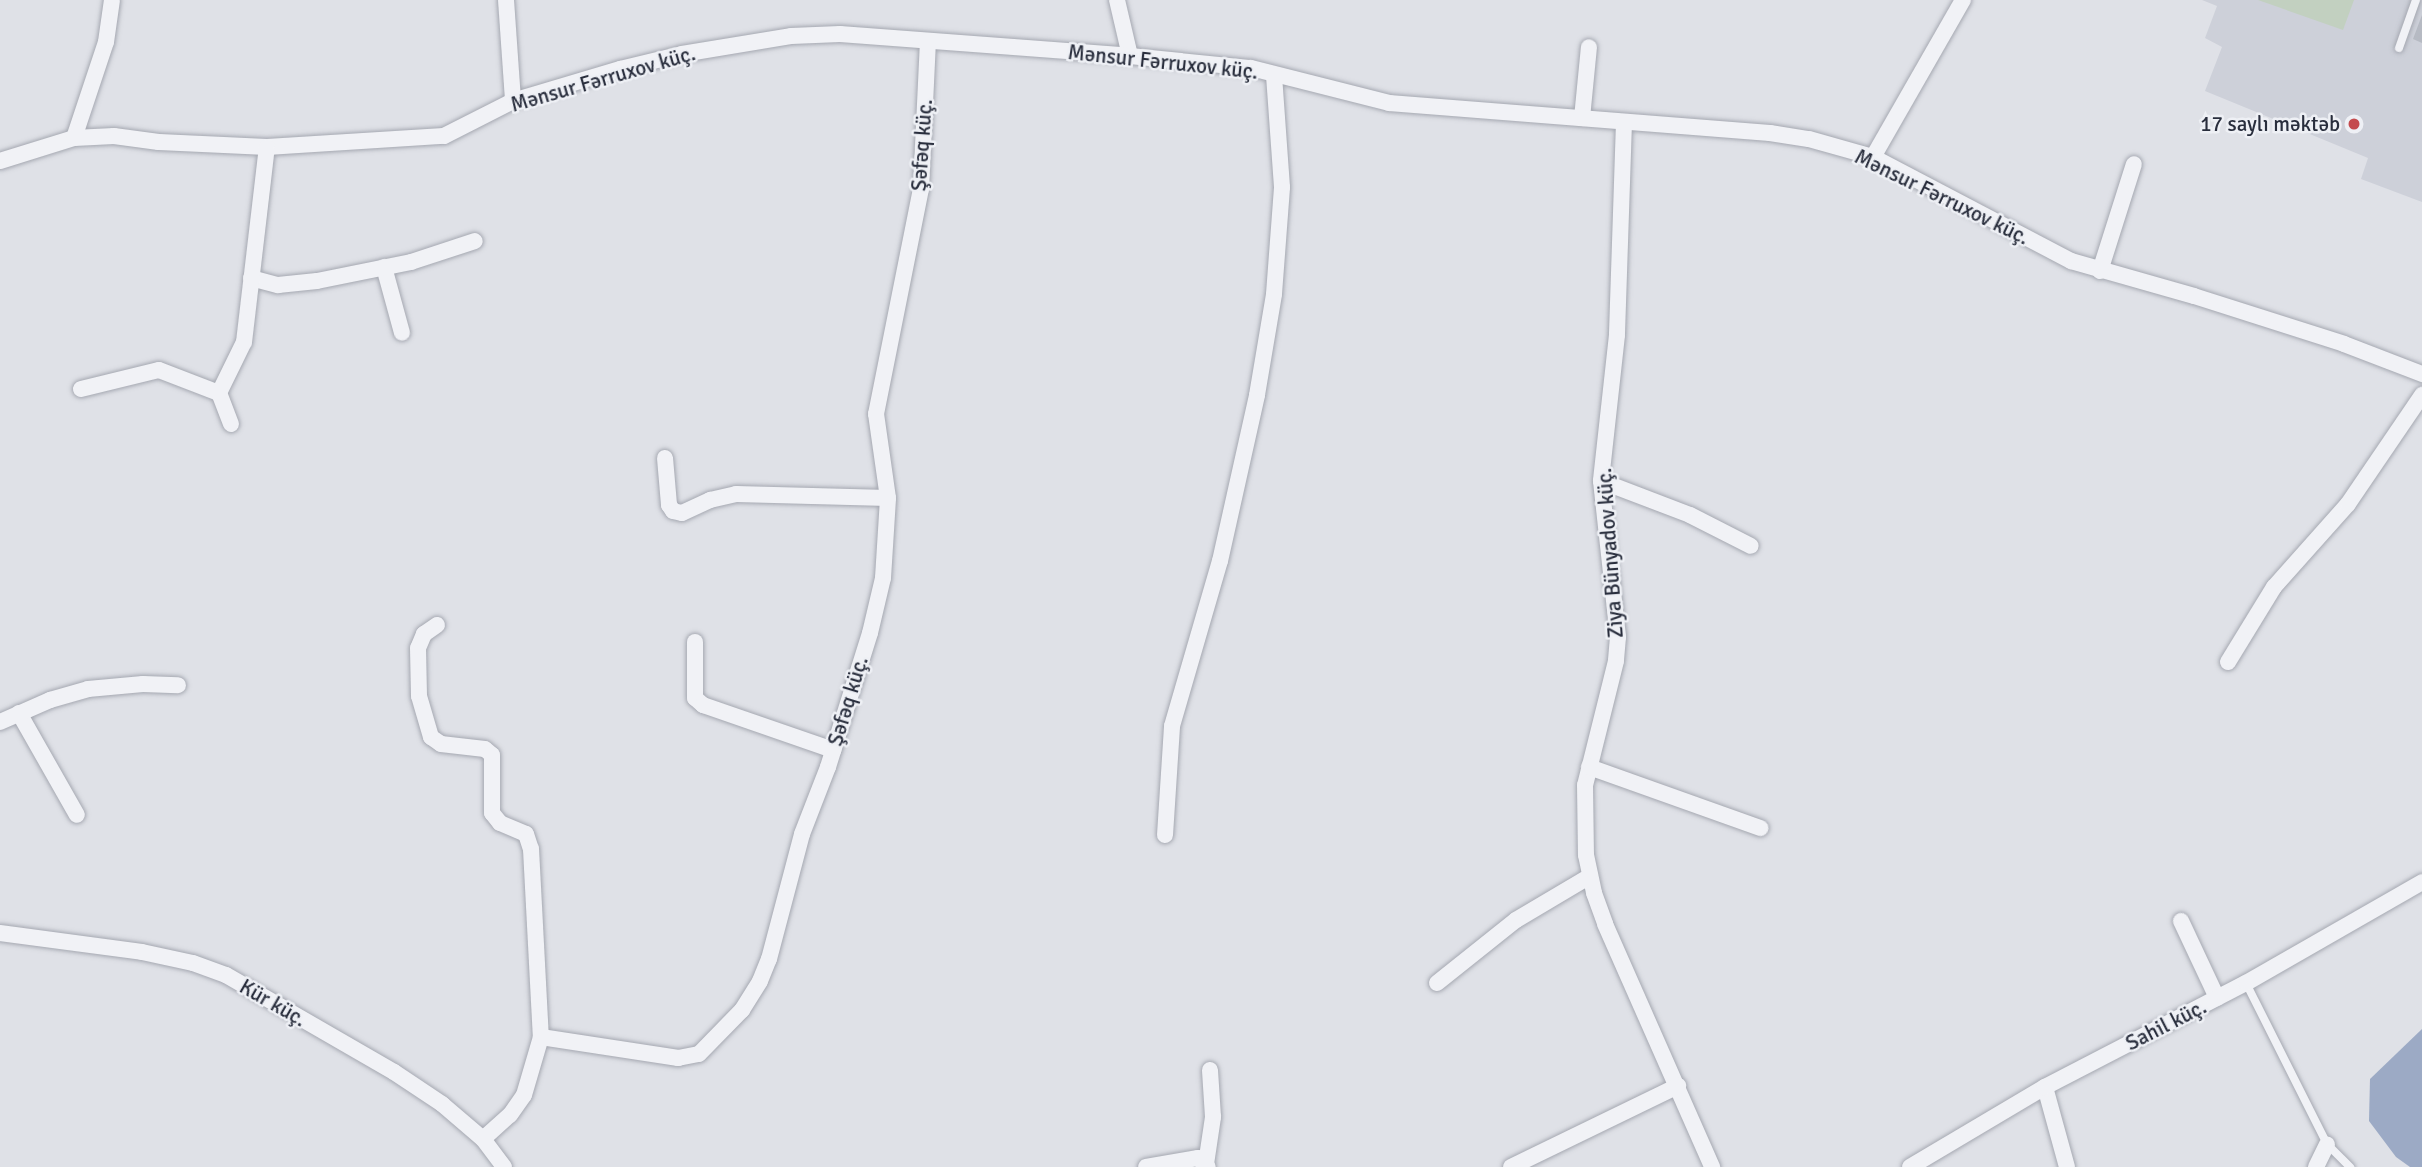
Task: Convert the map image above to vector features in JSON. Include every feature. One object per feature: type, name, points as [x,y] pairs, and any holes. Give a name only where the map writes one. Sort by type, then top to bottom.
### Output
[{"type":"street","points":[[74,138],[106,42],[113,0]]},
{"type":"street","points":[[506,0],[513,101]]},
{"type":"street","points":[[1117,0],[1130,55]]},
{"type":"street","points":[[1873,158],[1963,0]]},
{"type":"street","name":"Mənsur Fərruxov küç.","points":[[0,161],[74,138],[114,136],[159,142],[267,147],[444,136],[513,101],[682,54],[791,36],[840,34],[1130,55],[1251,68],[1389,103],[1770,133],[1809,139],[1873,158],[2001,227],[2071,261],[2194,296],[2344,344],[2422,374]]},
{"type":"street","name":"Şəfəq küç.","points":[[541,1037],[678,1058],[699,1054],[742,1010],[760,981],[802,834],[833,750],[870,633],[883,578],[888,498],[876,414],[921,189],[928,41]]},
{"type":"street","points":[[1582,118],[1589,47]]},
{"type":"street","points":[[1165,835],[1172,726],[1220,561],[1257,395],[1274,294],[1282,187],[1275,75]]},
{"type":"street","name":"Ziya Bünyadov küç.","points":[[1624,121],[1617,335],[1601,481],[1618,637],[1616,661],[1589,767],[1584,807],[1590,876],[1605,924],[1712,1167]]},
{"type":"street","points":[[231,424],[219,393],[244,342],[267,147]]},
{"type":"street","points":[[2100,271],[2134,164]]},
{"type":"street","points":[[251,278],[278,285],[317,281],[411,262],[475,242]]},
{"type":"street","points":[[384,267],[402,333]]},
{"type":"street","points":[[81,389],[159,370],[219,393]]},
{"type":"street","points":[[2228,662],[2274,587],[2348,504],[2422,395]]},
{"type":"street","points":[[665,458],[669,505],[673,511],[682,513],[710,500],[736,494],[888,498]]},
{"type":"street","points":[[1601,481],[1690,515],[1751,546]]},
{"type":"street","points":[[438,625],[424,634],[418,648],[419,696],[431,737],[441,744],[485,749],[492,755],[492,813],[500,823],[526,835],[531,849],[541,1037],[524,1096],[510,1115],[483,1139]]},
{"type":"street","points":[[695,642],[695,698],[703,705],[833,750]]},
{"type":"street","points":[[0,722],[50,700],[88,689],[143,684],[178,685]]},
{"type":"street","points":[[19,713],[77,815]]},
{"type":"street","points":[[1589,767],[1760,828]]},
{"type":"street","points":[[1437,983],[1516,920],[1590,876]]},
{"type":"street","name":"Sahil küç.","points":[[1917,1165],[2045,1087],[2246,984],[2422,882]]},
{"type":"street","points":[[2181,921],[2217,998]]},
{"type":"street","name":"Kür küç.","points":[[0,933],[142,952],[193,963],[226,975],[394,1072],[442,1104],[483,1139],[504,1167]]},
{"type":"street","points":[[1207,1165],[1213,1117],[1210,1070]]},
{"type":"street","points":[[1511,1167],[1678,1086]]},
{"type":"street","points":[[2045,1087],[2067,1167]]},
{"type":"street","points":[[2316,1167],[2327,1144]]},
{"type":"street","points":[[1146,1167],[1198,1158],[1207,1165]]},
{"type":"lane","points":[[2399,48],[2416,0]]},
{"type":"lane","points":[[2246,984],[2327,1144],[2350,1167]]},
{"type":"shaded area","name":"17 saylı məktəb","points":[[2202,0],[2422,0],[2422,202],[2361,179],[2368,158],[2205,91],[2222,47],[2205,38],[2217,6]]},
{"type":"green space","points":[[2258,0],[2354,0],[2343,30]]},
{"type":"water","points":[[2422,1029],[2422,1167],[2410,1167],[2396,1157],[2369,1121],[2370,1079]]},
{"type":"building","points":[[2422,15],[2422,43],[2413,39]]},
{"type":"place","name":"17 saylı məktəb","points":[[2354,124]]}]
